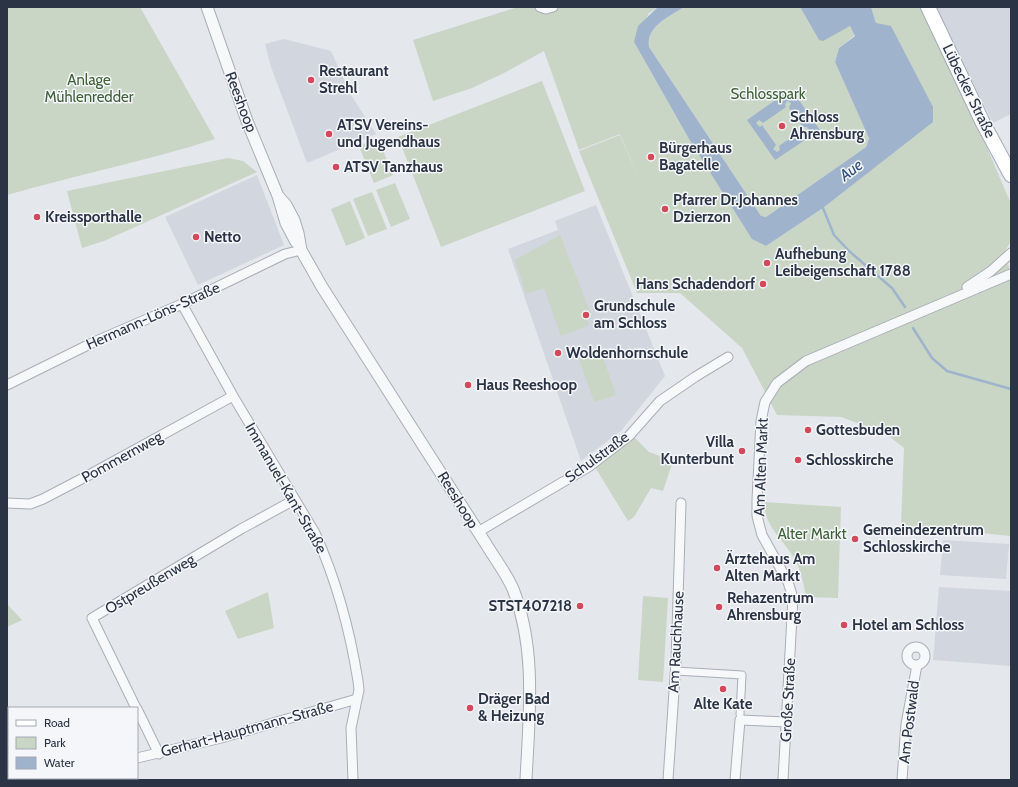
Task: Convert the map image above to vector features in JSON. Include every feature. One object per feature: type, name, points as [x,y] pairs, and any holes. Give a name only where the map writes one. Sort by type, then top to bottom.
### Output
[{"type":"main road","name":"Lübecker Straße","points":[[928,7],[983,123],[1011,175]]},
{"type":"street","name":"Reeshoop","points":[[208,7],[247,121],[278,196],[286,205],[294,220],[298,233],[300,249],[512,588],[520,609],[527,642],[530,686],[526,780]]},
{"type":"street","points":[[540,7],[546,9],[553,7]]},
{"type":"street","name":"Hermann-Löns-Straße","points":[[7,385],[94,342],[182,304],[285,254],[300,249]]},
{"type":"street","points":[[991,272],[1011,253]]},
{"type":"street","points":[[941,302],[991,272],[1011,264]]},
{"type":"street","points":[[941,302],[1011,274]]},
{"type":"street","name":"Am Alten Markt","points":[[792,619],[792,592],[762,535],[758,516],[762,412],[765,402],[777,383],[795,368],[816,355],[897,322],[941,302]]},
{"type":"street","name":"Immanuel-Kant-Straße","points":[[182,304],[233,396],[315,533],[330,570],[355,659],[358,681],[357,699],[351,728],[353,780]]},
{"type":"street","name":"Schulstraße","points":[[478,532],[590,466],[628,436],[660,401],[695,377],[728,358]]},
{"type":"street","name":"Pommernweg","points":[[7,503],[30,504],[43,499],[233,396]]},
{"type":"street","name":"Ostpreußenweg","points":[[136,707],[92,618],[241,529],[294,500]]},
{"type":"street","name":"Am Rauchhause","points":[[668,780],[676,672],[681,503]]},
{"type":"street","name":"Große Straße","points":[[783,780],[792,619]]},
{"type":"street","name":"Am Postwald","points":[[902,780],[906,724],[917,665]]},
{"type":"street","points":[[676,672],[742,675],[740,714]]},
{"type":"street","name":"Gerhart-Hauptmann-Straße","points":[[138,758],[159,754],[357,699]]},
{"type":"street","name":"Ostpreußenweg","points":[[138,711],[159,754]]},
{"type":"street","points":[[735,780],[740,720],[787,722]]},
{"type":"shaded area","points":[[935,7],[1011,7],[1011,114],[993,123]]},
{"type":"shaded area","points":[[284,39],[331,51],[351,95],[376,134],[307,163],[271,67],[265,44]]},
{"type":"shaded area","points":[[257,175],[284,245],[198,285],[165,217]]},
{"type":"shaded area","name":"Grundschule am Schloss","points":[[596,205],[665,376],[621,431],[581,461],[508,249],[558,230],[555,221]]},
{"type":"shaded area","points":[[943,540],[1009,544],[1006,579],[940,575]]},
{"type":"shaded area","points":[[939,587],[1011,591],[1011,666],[933,660]]},
{"type":"green space","name":"Anlage Mühlenredder","points":[[7,7],[140,7],[215,139],[164,154],[7,195]]},
{"type":"green space","points":[[518,7],[658,7],[649,13],[634,42],[689,139],[752,238],[766,246],[823,208],[932,122],[876,23],[871,7],[922,7],[980,131],[1011,204],[1011,241],[1003,254],[1011,271],[1011,536],[901,525],[904,448],[885,433],[841,417],[777,415],[742,348],[680,293],[637,293],[579,151],[620,135],[643,189],[620,134],[579,150],[544,51],[504,73],[472,88],[433,101],[413,40]]},
{"type":"green space","name":"Schlosspark","points":[[684,7],[800,7],[819,40],[850,26],[855,35],[839,48],[835,62],[869,137],[866,147],[766,217],[761,216],[649,47],[651,33],[655,28]]},
{"type":"green space","points":[[542,81],[585,191],[441,247],[398,137]]},
{"type":"green space","points":[[378,138],[393,175],[374,183],[359,146]]},
{"type":"green space","points":[[228,158],[243,161],[257,172],[104,241],[82,248],[67,191]]},
{"type":"green space","points":[[395,183],[410,219],[391,227],[376,190]]},
{"type":"green space","points":[[372,192],[387,229],[368,236],[353,199]]},
{"type":"green space","points":[[350,201],[365,238],[346,246],[331,209]]},
{"type":"green space","points":[[560,235],[591,314],[586,316],[589,325],[561,336],[544,288],[526,294],[515,260]]},
{"type":"green space","points":[[600,349],[616,395],[594,402],[578,356]]},
{"type":"green space","points":[[634,437],[649,452],[673,461],[663,491],[651,488],[634,517],[628,521],[595,467]]},
{"type":"green space","name":"Alter Markt","points":[[764,502],[841,507],[838,598],[806,597],[799,568],[793,556],[768,521]]},
{"type":"green space","points":[[268,592],[274,628],[238,639],[225,611]]},
{"type":"green space","points":[[643,596],[668,598],[663,682],[638,680]]},
{"type":"green space","points":[[7,604],[22,620],[7,627]]},
{"type":"water","points":[[658,7],[684,7],[655,28],[651,33],[649,47],[761,216],[766,217],[866,147],[869,138],[835,62],[839,48],[855,36],[850,26],[823,41],[819,40],[800,7],[871,7],[876,23],[891,26],[933,107],[933,122],[823,208],[766,246],[752,239],[689,139],[634,42],[638,26]]},
{"type":"water","points":[[791,89],[820,130],[775,160],[747,120]],"holes":[[[787,101],[791,103],[789,108],[803,127],[807,127],[809,130],[806,133],[802,130],[779,146],[780,150],[777,152],[773,149],[776,145],[762,125],[760,127],[756,123],[759,120],[763,123],[786,107],[785,105]]]},
{"type":"waterway","name":"Aue","points":[[823,208],[834,235],[849,251],[892,288],[905,307]]},
{"type":"waterway","name":"Aue","points":[[913,328],[932,358],[947,371],[1011,389]]},
{"type":"place","name":"Restaurant Strehl","points":[[311,80]]},
{"type":"place","name":"Schloss Ahrensburg","points":[[782,126]]},
{"type":"place","name":"ATSV Vereins- und Jugendhaus","points":[[329,134]]},
{"type":"place","name":"Bürgerhaus Bagatelle","points":[[651,157]]},
{"type":"place","name":"ATSV Tanzhaus","points":[[336,167]]},
{"type":"place","name":"Pfarrer Dr.Johannes Dzierzon","points":[[665,209]]},
{"type":"place","name":"Kreissporthalle","points":[[37,217]]},
{"type":"place","name":"Netto","points":[[196,237]]},
{"type":"place","name":"Aufhebung Leibeigenschaft 1788","points":[[767,263]]},
{"type":"place","name":"Hans Schadendorf","points":[[763,284]]},
{"type":"place","name":"Grundschule am Schloss","points":[[586,315]]},
{"type":"place","name":"Woldenhornschule","points":[[558,353]]},
{"type":"place","name":"Haus Reeshoop","points":[[468,385]]},
{"type":"place","name":"Gottesbuden","points":[[808,430]]},
{"type":"place","name":"Villa Kunterbunt","points":[[742,451]]},
{"type":"place","name":"Schlosskirche","points":[[798,460]]},
{"type":"place","name":"Gemeindezentrum Schlosskirche","points":[[855,539]]},
{"type":"place","name":"Ärztehaus Am Alten Markt","points":[[717,568]]},
{"type":"place","name":"STST407218","points":[[580,606]]},
{"type":"place","name":"Rehazentrum Ahrensburg","points":[[719,607]]},
{"type":"place","name":"Hotel am Schloss","points":[[844,625]]},
{"type":"place","name":"Alte Kate","points":[[723,689]]},
{"type":"place","name":"Dräger Bad & Heizung","points":[[470,708]]}]
